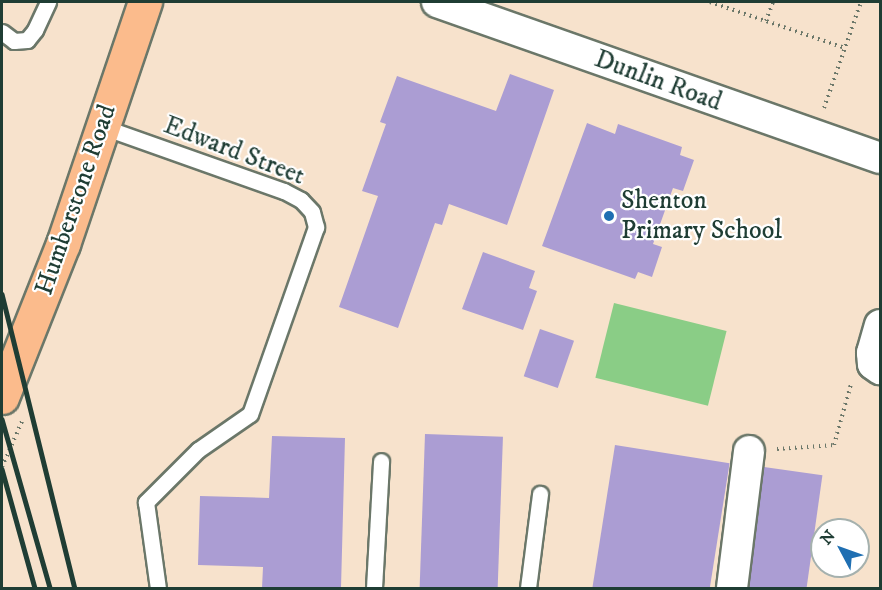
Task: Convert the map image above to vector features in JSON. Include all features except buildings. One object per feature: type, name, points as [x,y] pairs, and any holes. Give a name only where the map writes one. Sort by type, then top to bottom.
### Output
[{"type":"main road","name":"Humberstone Road","points":[[2,397],[63,244],[145,2]]},
{"type":"street","name":"Dunlin Road","points":[[437,2],[880,159]]},
{"type":"street","points":[[877,367],[872,353],[880,325]]},
{"type":"street","points":[[732,588],[749,451]]},
{"type":"lane","points":[[2,32],[14,41],[27,40],[35,30],[48,2]]},
{"type":"lane","name":"Edward Street","points":[[103,127],[284,191],[301,200],[312,212],[316,227],[250,414],[198,450],[146,502],[158,588]]},
{"type":"lane","points":[[374,588],[381,461]]},
{"type":"lane","points":[[528,588],[540,494]]},
{"type":"path","points":[[710,2],[845,48]]},
{"type":"path","points":[[766,21],[773,2]]},
{"type":"path","points":[[814,137],[861,2]]},
{"type":"path","points":[[749,451],[834,445],[852,381],[877,367]]},
{"type":"green space","points":[[614,303],[727,331],[708,406],[595,378]]},
{"type":"railway","points":[[2,294],[75,588]]},
{"type":"railway","points":[[2,419],[50,588]]},
{"type":"railway","points":[[2,469],[35,588]]},
{"type":"place","name":"Shenton Primary School","points":[[609,216]]}]
